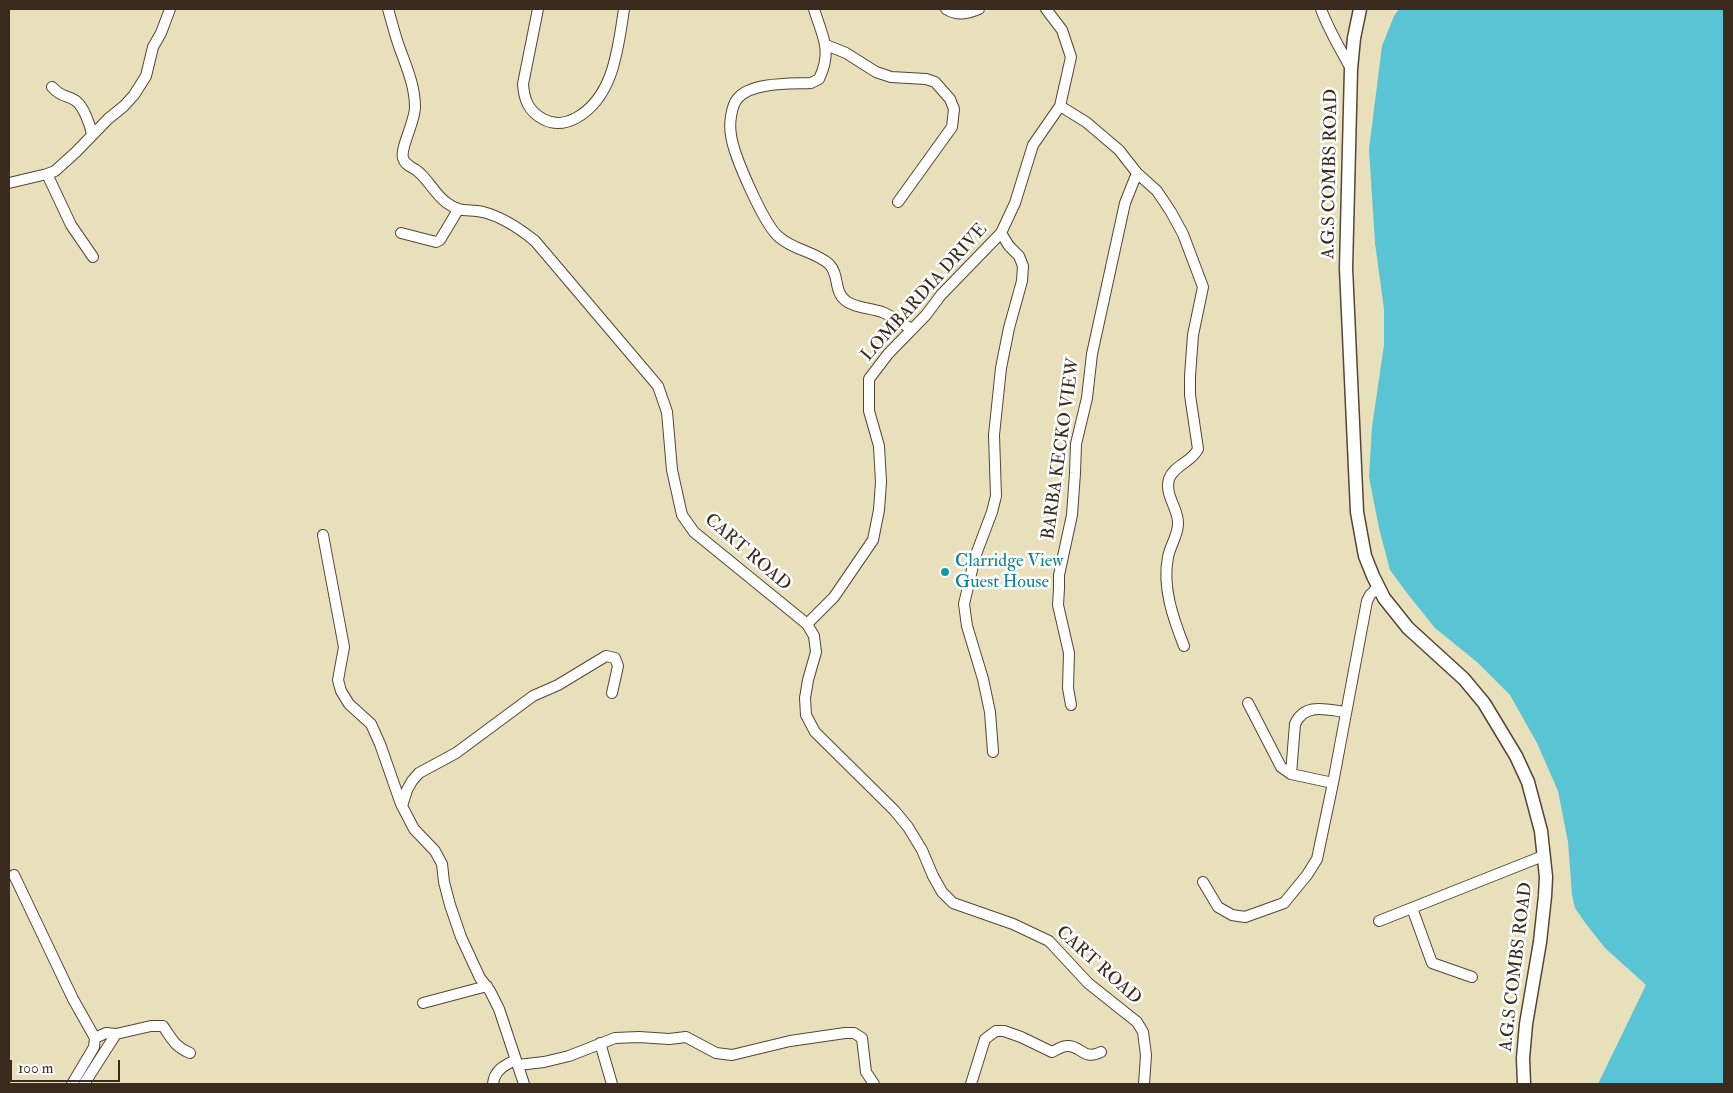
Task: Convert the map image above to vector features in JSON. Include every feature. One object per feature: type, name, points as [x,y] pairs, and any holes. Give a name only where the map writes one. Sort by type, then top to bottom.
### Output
[{"type":"main road","name":"A.G.S COMBS ROAD","points":[[1360,9],[1354,38],[1351,69],[1344,94],[1341,176],[1339,268],[1349,510],[1360,558],[1376,588],[1381,602],[1404,631],[1461,684],[1479,706],[1511,758],[1522,784],[1540,858],[1545,896],[1540,942],[1526,1024],[1524,1084]]},
{"type":"main road","name":"A.G.S COMBS ROAD","points":[[1518,1084],[1518,1046],[1538,912],[1540,858]]},
{"type":"street","points":[[9,183],[47,174],[55,170],[124,106],[146,76],[153,46],[162,33],[170,9]]},
{"type":"street","points":[[388,9],[413,86],[415,101],[412,125],[401,152],[403,160],[409,167],[417,170],[446,203],[458,210],[440,240],[436,242],[401,233]]},
{"type":"street","points":[[538,9],[523,84],[524,96],[530,110],[543,119],[557,124],[577,117],[593,106],[598,98],[611,74],[618,51],[624,9]]},
{"type":"street","points":[[814,9],[826,45],[824,70],[819,79],[811,82],[753,87],[738,98],[731,115],[731,135],[752,192],[764,216],[778,237],[793,248],[823,260],[831,266],[840,296],[848,303],[883,313],[912,329]]},
{"type":"street","points":[[946,9],[959,14],[970,13],[979,9]]},
{"type":"street","name":"LOMBARDIA DRIVE","points":[[807,624],[834,597],[873,540],[879,510],[881,482],[879,446],[869,410],[870,379],[888,354],[926,315],[941,295],[1001,233],[1015,203],[1033,145],[1060,106],[1070,57],[1062,30],[1046,9]]},
{"type":"street","points":[[1322,9],[1325,20],[1351,69]]},
{"type":"street","points":[[826,45],[846,53],[876,72],[891,77],[926,79],[935,82],[950,99],[954,109],[952,127],[898,202]]},
{"type":"street","points":[[52,86],[58,93],[76,101],[80,105],[92,134]]},
{"type":"street","points":[[1060,106],[1102,134],[1119,150],[1137,173],[1157,191],[1172,212],[1183,234],[1203,287],[1193,335],[1190,376],[1190,395],[1198,449],[1195,455],[1169,479],[1170,496],[1178,525],[1169,552],[1165,574],[1175,625],[1184,646]]},
{"type":"street","name":"BARBA KECKO VIEW","points":[[1071,705],[1068,688],[1069,653],[1058,605],[1058,589],[1072,515],[1076,444],[1087,398],[1092,354],[1124,203],[1137,173]]},
{"type":"street","points":[[47,174],[71,225],[93,257]]},
{"type":"street","name":"CART ROAD","points":[[458,210],[480,212],[498,217],[516,226],[535,241],[658,386],[667,412],[672,470],[682,515],[694,532],[807,624],[814,636],[816,652],[804,698],[806,715],[815,732],[908,826],[942,892],[953,903],[1013,924],[1049,941],[1088,983],[1137,1022],[1143,1032],[1146,1055],[1144,1084]]},
{"type":"street","points":[[993,752],[990,712],[983,679],[967,626],[964,604],[975,557],[996,496],[994,435],[1001,368],[1009,328],[1022,281],[1023,266],[1019,256],[1009,246],[1001,233]]},
{"type":"street","points":[[323,535],[344,647],[338,680],[341,691],[349,704],[371,724],[402,806],[414,829],[435,851],[442,864],[444,882],[461,937],[480,978],[487,986],[500,1009],[524,1084]]},
{"type":"street","points":[[1203,882],[1218,907],[1232,915],[1245,917],[1284,903],[1307,875],[1317,859],[1333,783],[1366,601],[1376,588]]},
{"type":"street","points":[[402,806],[412,780],[419,773],[456,753],[533,696],[558,685],[606,656],[615,658],[618,666],[612,693]]},
{"type":"street","points":[[1248,703],[1281,766],[1292,774],[1333,783]]},
{"type":"street","points":[[1292,774],[1295,724],[1298,717],[1311,709],[1346,712]]},
{"type":"street","points":[[1379,921],[1540,858]]},
{"type":"street","points":[[14,875],[73,999],[96,1038],[94,1047],[72,1084]]},
{"type":"street","points":[[1412,908],[1432,963],[1472,977]]},
{"type":"street","points":[[423,1003],[487,986]]},
{"type":"street","points":[[96,1038],[106,1032],[116,1034],[152,1026],[163,1026],[179,1049],[190,1053]]},
{"type":"street","points":[[971,1084],[986,1039],[996,1031],[1004,1031],[1021,1036],[1052,1052],[1067,1046],[1094,1056],[1101,1052]]},
{"type":"street","points":[[493,1084],[497,1072],[504,1065],[544,1062],[569,1056],[615,1038],[686,1037],[716,1053],[732,1055],[790,1041],[846,1033],[854,1033],[862,1038],[866,1072],[874,1084]]},
{"type":"street","points":[[84,1084],[116,1034]]},
{"type":"street","points":[[600,1043],[612,1084]]},
{"type":"water","points":[[1399,9],[1724,9],[1724,1084],[1598,1084],[1646,985],[1605,948],[1575,908],[1572,895],[1568,842],[1558,791],[1537,743],[1510,695],[1477,662],[1435,628],[1390,570],[1369,477],[1372,427],[1384,345],[1384,309],[1375,243],[1369,149],[1382,46],[1394,16]]},
{"type":"place","name":"Clarridge View Guest House","points":[[945,572]]}]
